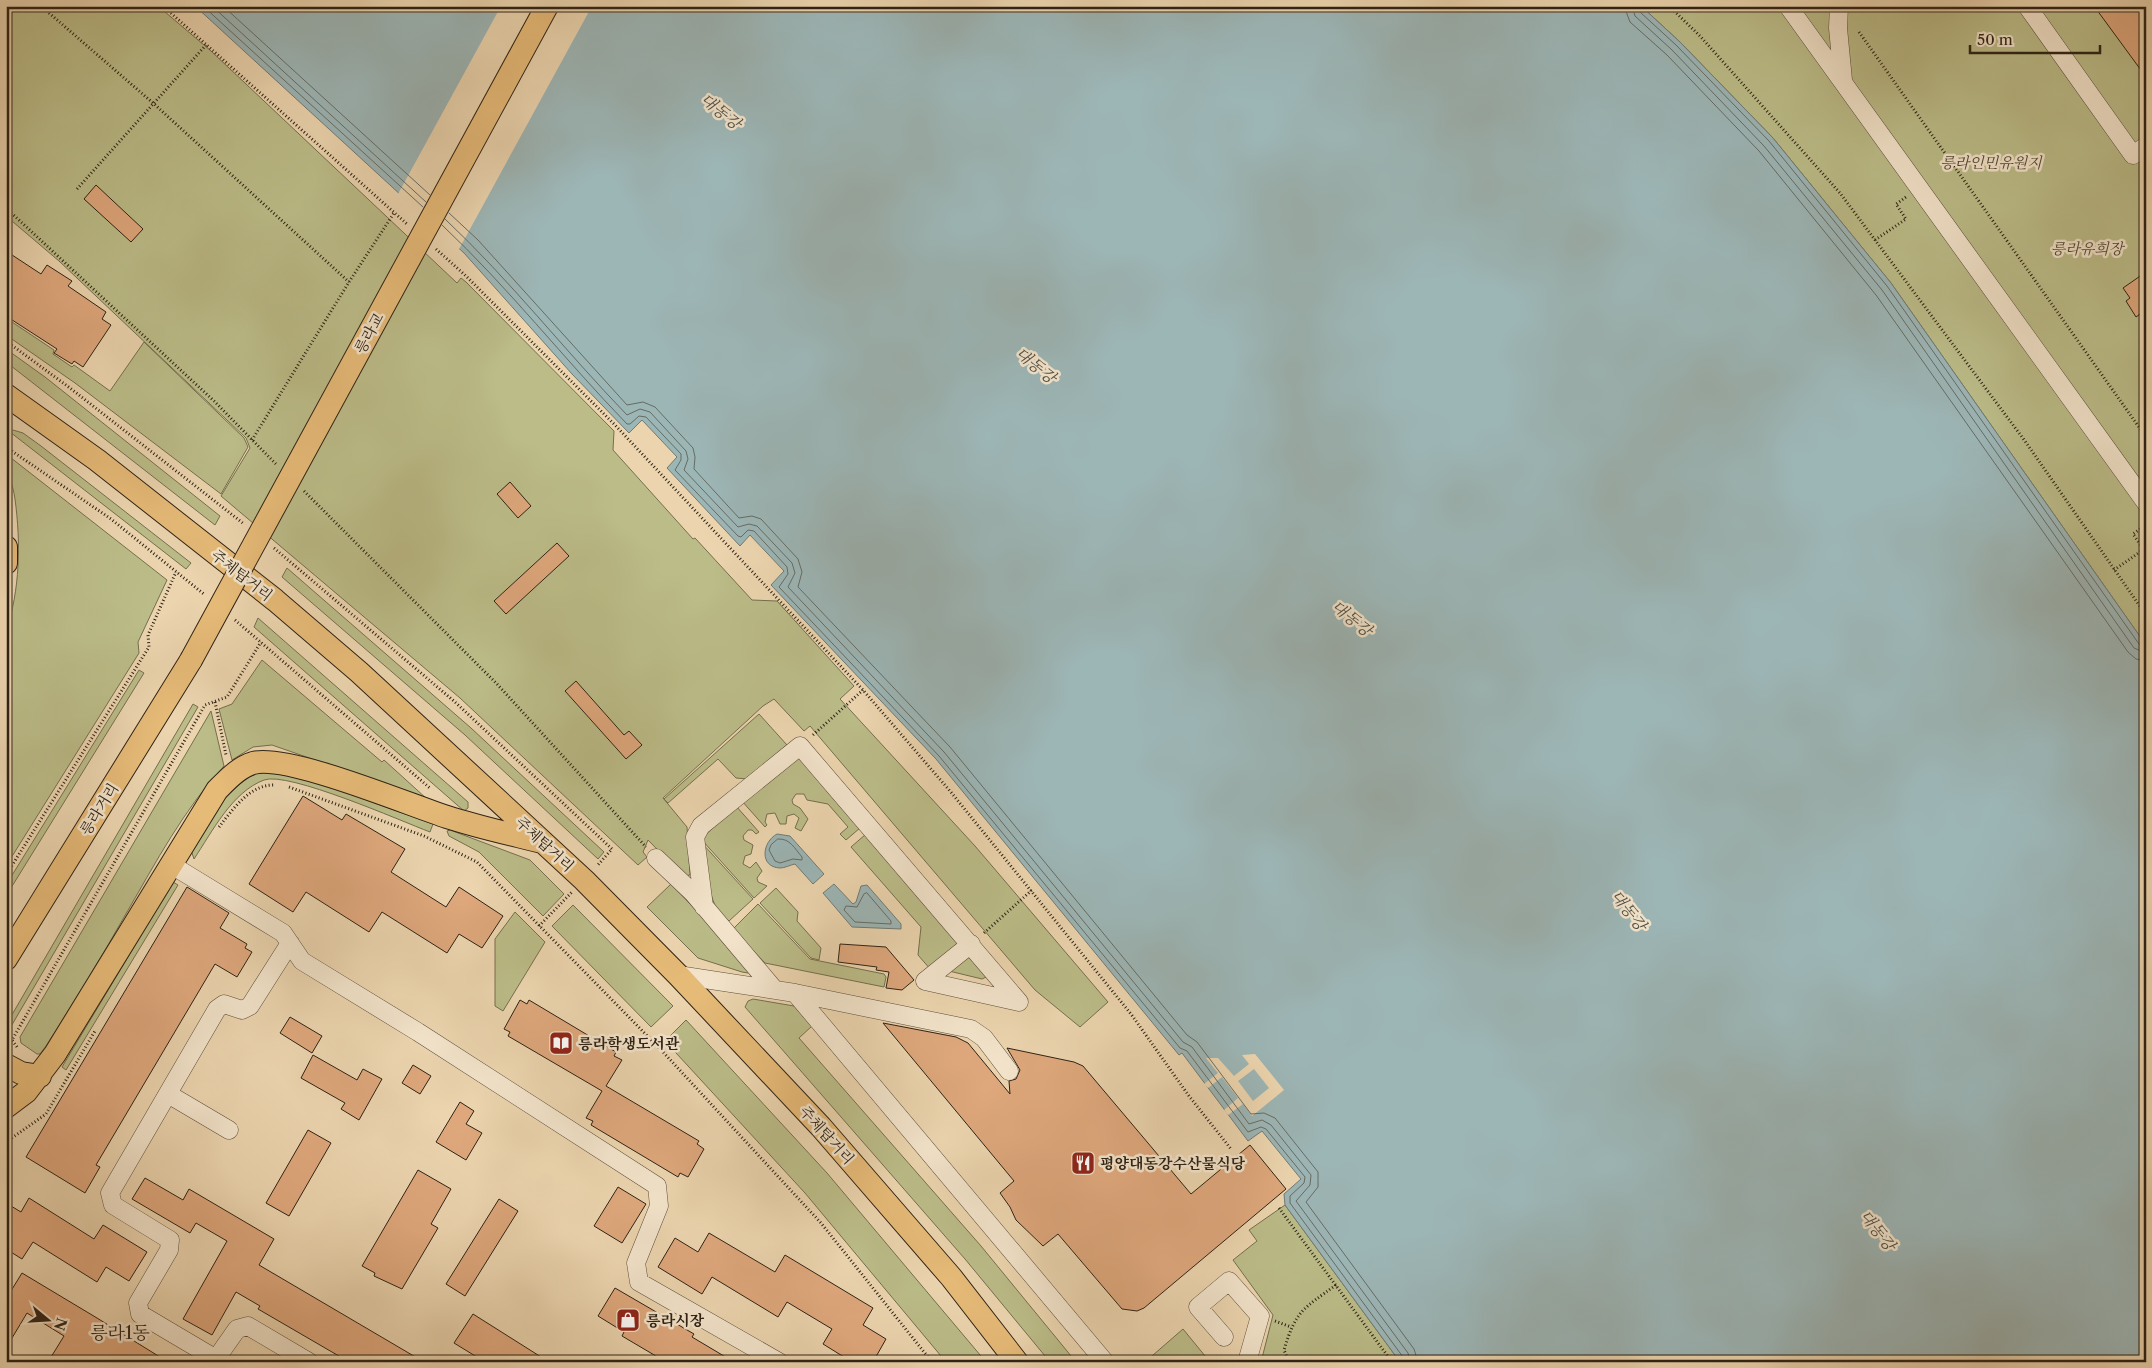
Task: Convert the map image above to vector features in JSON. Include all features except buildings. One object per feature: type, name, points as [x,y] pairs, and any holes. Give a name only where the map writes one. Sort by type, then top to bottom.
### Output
[{"type":"main road","name":"릉라교","points":[[192,660],[547,6]]},
{"type":"main road","name":"주체탑거리","points":[[6,396],[97,460],[275,600],[359,672],[584,880],[678,975],[821,1127],[951,1277],[1017,1362]]},
{"type":"main road","points":[[6,416],[29,412]]},
{"type":"main road","points":[[6,548],[6,563]]},
{"type":"main road","name":"릉라거리","points":[[6,958],[192,660]]},
{"type":"main road","points":[[6,1107],[26,1092],[43,1071],[217,790],[235,773],[253,763],[276,762],[447,817],[544,842]]},
{"type":"main road","points":[[6,1065],[21,1073],[43,1071]]},
{"type":"street","points":[[1788,6],[2146,503]]},
{"type":"street","points":[[1839,6],[1838,28],[1843,81]]},
{"type":"street","points":[[2027,6],[2133,155],[2146,146]]},
{"type":"street","points":[[704,907],[695,837],[701,826],[800,746],[971,944],[1019,1002],[925,981],[971,944]]},
{"type":"street","points":[[656,858],[693,893],[774,988]]},
{"type":"street","points":[[170,864],[283,933],[302,961],[418,1032],[657,1186],[659,1206],[636,1263],[640,1282],[779,1362]]},
{"type":"street","points":[[290,943],[250,1006],[242,1010],[224,1004],[217,1009],[110,1193],[113,1205],[170,1240],[170,1250],[138,1302],[140,1314],[215,1360],[237,1328],[248,1326],[309,1362]]},
{"type":"street","points":[[678,975],[774,988],[971,1029],[984,1038],[1008,1071]]},
{"type":"street","points":[[795,993],[1105,1362]]},
{"type":"street","points":[[168,1094],[229,1130]]},
{"type":"street","points":[[1224,1337],[1198,1307],[1229,1281],[1260,1316],[1247,1362]]},
{"type":"path","points":[[41,6],[153,103],[349,282]]},
{"type":"path","points":[[163,6],[408,226]]},
{"type":"path","points":[[1669,6],[1700,36],[1840,193],[2025,441],[2146,615]]},
{"type":"path","points":[[1859,32],[2146,437]]},
{"type":"path","points":[[77,189],[206,45]]},
{"type":"path","points":[[1875,240],[1906,219],[1896,204],[1904,198]]},
{"type":"path","points":[[6,208],[214,400],[280,468]]},
{"type":"path","points":[[252,440],[349,282],[394,213]]},
{"type":"path","points":[[430,244],[466,276],[615,425],[863,690],[1032,890],[1131,1014],[1189,1096],[1231,1149]]},
{"type":"path","points":[[6,341],[70,388],[250,529]]},
{"type":"path","points":[[6,447],[111,519],[207,598]]},
{"type":"path","points":[[300,488],[497,684],[656,858]]},
{"type":"path","points":[[2114,570],[2144,552],[2133,534],[2146,525]]},
{"type":"path","points":[[272,547],[455,702],[612,849],[539,926],[663,1052],[821,1223],[929,1361]]},
{"type":"path","points":[[6,875],[149,647],[148,635],[176,572]]},
{"type":"path","points":[[230,616],[442,799],[447,817],[438,842]]},
{"type":"path","points":[[43,1071],[12,1040],[204,706],[227,697],[262,642]]},
{"type":"path","points":[[800,746],[863,690]]},
{"type":"path","points":[[215,702],[228,763],[235,773]]},
{"type":"path","points":[[971,944],[1032,890]]},
{"type":"path","points":[[1280,1208],[1392,1362]]},
{"type":"path","points":[[1289,1362],[1284,1350],[1296,1318],[1301,1310],[1336,1285]]},
{"type":"green space","points":[[6,6],[158,6],[211,51],[457,283],[461,278],[466,282],[614,431],[613,450],[693,539],[695,538],[752,600],[777,601],[854,686],[840,699],[975,846],[1108,1002],[1080,1027],[1035,990],[810,726],[804,731],[774,699],[763,706],[663,798],[687,827],[690,875],[683,876],[648,840],[643,852],[647,857],[638,865],[460,698],[221,496],[250,448],[246,438],[59,261],[6,216]]},
{"type":"green space","name":"릉라인민유원지","points":[[1641,6],[2146,6],[2146,645],[1891,283],[1773,138],[1680,42]]},
{"type":"green space","points":[[6,318],[54,350],[53,354],[72,367],[74,365],[110,391],[144,342],[244,438],[248,447],[221,494],[75,383],[6,335]]},
{"type":"green space","points":[[6,349],[45,377],[220,516],[215,525],[6,362]]},
{"type":"green space","points":[[13,430],[23,433],[41,446],[191,563],[186,569],[10,432]]},
{"type":"green space","points":[[6,454],[167,580],[138,642],[139,653],[6,866],[6,632],[17,583],[18,533],[15,499]]},
{"type":"green space","points":[[287,568],[471,728],[604,852],[598,859],[465,735],[282,577]]},
{"type":"green space","points":[[258,618],[468,802],[468,808],[464,811],[254,627]]},
{"type":"green space","points":[[262,660],[382,762],[384,760],[427,799],[272,745],[253,747],[232,760],[219,709],[232,704]]},
{"type":"green space","points":[[139,670],[144,673],[6,896],[6,885]]},
{"type":"green space","points":[[193,704],[198,707],[6,1035],[6,1025]]},
{"type":"green space","points":[[211,711],[224,766],[196,800],[171,836],[77,996],[46,1046],[40,1054],[37,1054],[21,1043],[20,1037]]},
{"type":"green space","points":[[759,714],[787,745],[748,779],[736,778],[718,759],[668,803],[664,799]]},
{"type":"green space","points":[[798,757],[860,828],[846,840],[840,834],[848,827],[828,804],[807,800],[804,794],[796,794],[792,800],[793,804],[800,808],[808,819],[801,831],[795,828],[799,818],[794,814],[787,816],[786,824],[780,824],[775,813],[767,814],[765,822],[767,825],[765,827],[741,800]]},
{"type":"green space","points":[[283,770],[433,824],[430,832],[345,798],[296,783],[277,779],[264,780],[242,794],[233,803],[194,859],[191,850],[212,816],[228,795],[248,778],[260,772]]},
{"type":"green space","points":[[736,806],[759,832],[756,834],[752,830],[748,830],[743,836],[744,840],[753,845],[751,854],[745,856],[743,864],[750,868],[756,862],[762,871],[757,878],[758,882],[767,886],[754,898],[701,839]]},
{"type":"green space","points":[[450,830],[530,860],[564,894],[543,916],[479,852],[449,836],[447,831]]},
{"type":"green space","points":[[866,834],[960,944],[931,970],[918,955],[921,927],[851,847]]},
{"type":"green space","points":[[701,842],[753,899],[729,921],[722,917],[712,898]]},
{"type":"green space","points":[[173,882],[178,885],[66,1070],[62,1067]]},
{"type":"green space","points":[[671,884],[749,966],[751,970],[748,973],[698,958],[647,907]]},
{"type":"green space","points":[[776,888],[798,912],[797,921],[821,948],[819,960],[811,958],[760,903]]},
{"type":"green space","points":[[758,904],[810,959],[884,974],[886,977],[884,987],[765,963],[733,929]]},
{"type":"green space","points":[[573,905],[673,1006],[651,1027],[552,926]]},
{"type":"green space","points":[[515,912],[545,942],[503,1011],[495,1006],[495,939]]},
{"type":"green space","points":[[967,954],[986,977],[982,979],[949,971]]},
{"type":"green space","points":[[753,999],[794,1006],[812,1026],[799,1038],[981,1246],[1076,1362],[1050,1362],[965,1259],[745,1007],[748,1001]]},
{"type":"green space","points":[[686,1020],[827,1173],[986,1362],[946,1362],[805,1193],[665,1041]]},
{"type":"green space","points":[[1285,1205],[1400,1362],[1261,1362],[1273,1315],[1233,1260],[1257,1241],[1249,1230]]},
{"type":"green space","points":[[1183,1329],[1210,1362],[1145,1362]]},
{"type":"water","name":"대동강","points":[[195,6],[1641,6],[1680,42],[1773,138],[1891,283],[2146,645],[2146,1362],[1400,1362],[1285,1205],[1284,1194],[1301,1179],[1262,1131],[1248,1141],[1182,1053],[1179,1055],[936,759],[771,585],[784,571],[750,535],[740,546],[667,468],[677,457],[642,420],[629,433],[572,374],[464,253]]},
{"type":"water","points":[[777,834],[790,836],[824,874],[813,884],[795,864],[784,868],[773,867],[766,859],[765,854],[768,843]]},
{"type":"water","points":[[834,884],[853,904],[856,902],[861,886],[867,885],[901,924],[901,929],[852,927],[823,893]]},
{"type":"pier","points":[[501,6],[592,6],[458,251],[398,194]]},
{"type":"pier","points":[[1255,1054],[1284,1090],[1252,1116],[1243,1104],[1228,1115],[1224,1110],[1238,1098],[1222,1077],[1208,1088],[1204,1084],[1218,1073],[1206,1058],[1218,1058],[1234,1076],[1249,1064],[1242,1055]],"holes":[[[1254,1069],[1269,1088],[1253,1101],[1238,1081]]]},
{"type":"place","name":"릉라학생도서관","points":[[561,1043]]},
{"type":"place","name":"평양대동강수산물식당","points":[[1083,1163]]},
{"type":"place","name":"릉라시장","points":[[628,1320]]},
{"type":"district","name":"릉라1동","points":[[120,1333]]},
{"type":"park label","name":"릉라유희장","points":[[2087,248]]}]
